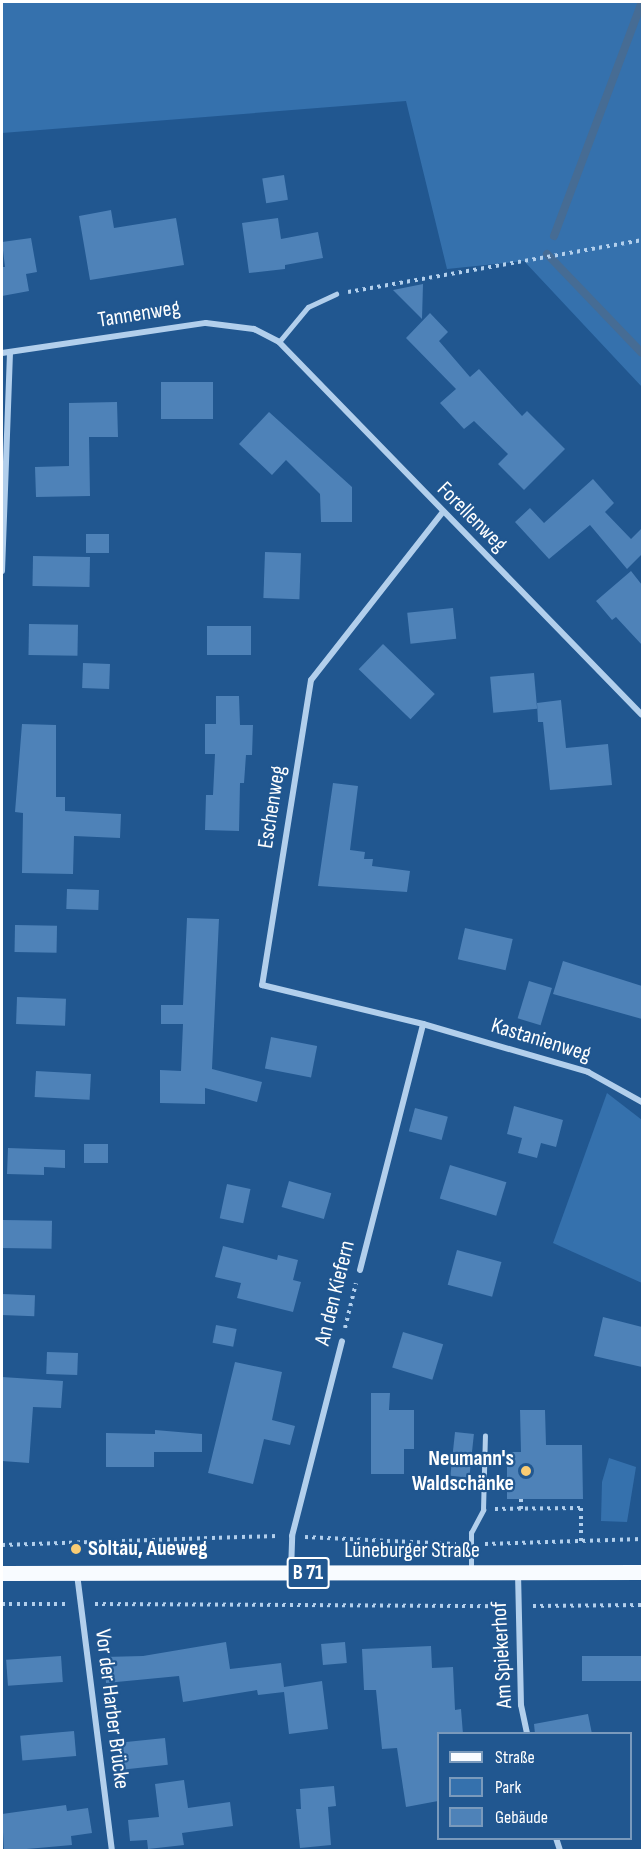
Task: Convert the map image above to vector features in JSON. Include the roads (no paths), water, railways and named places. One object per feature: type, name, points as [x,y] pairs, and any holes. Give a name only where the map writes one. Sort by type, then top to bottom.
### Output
[{"type":"main road","name":"Lüneburger Straße","points":[[2,1573],[642,1572]]},
{"type":"street","name":"Tannenweg","points":[[2,353],[206,322],[254,329],[279,342]]},
{"type":"street","name":"Forellenweg","points":[[279,342],[442,513],[642,714]]},
{"type":"street","points":[[2,571],[10,352]]},
{"type":"street","name":"Eschenweg","points":[[423,1024],[262,985],[311,680],[442,513]]},
{"type":"street","name":"Kastanienweg","points":[[423,1024],[588,1072],[642,1102]]},
{"type":"street","name":"An den Kiefern","points":[[360,1270],[423,1024]]},
{"type":"street","name":"An den Kiefern","points":[[291,1573],[292,1536],[342,1341]]},
{"type":"street","name":"Vor der Harber Brücke","points":[[77,1573],[112,1851]]},
{"type":"street","name":"Am Spiekerhof","points":[[518,1573],[516,1606],[521,1705],[527,1732]]},
{"type":"lane","points":[[279,342],[308,307],[336,294]]},
{"type":"lane","points":[[471,1573],[471,1533],[483,1510],[485,1436]]},
{"type":"waterway","points":[[554,236],[642,2]]},
{"type":"waterway","points":[[547,254],[642,353]]},
{"type":"place","name":"Neumann's Waldschänke","points":[[526,1471]]},
{"type":"place","name":"Soltau, Aueweg","points":[[76,1549]]}]
